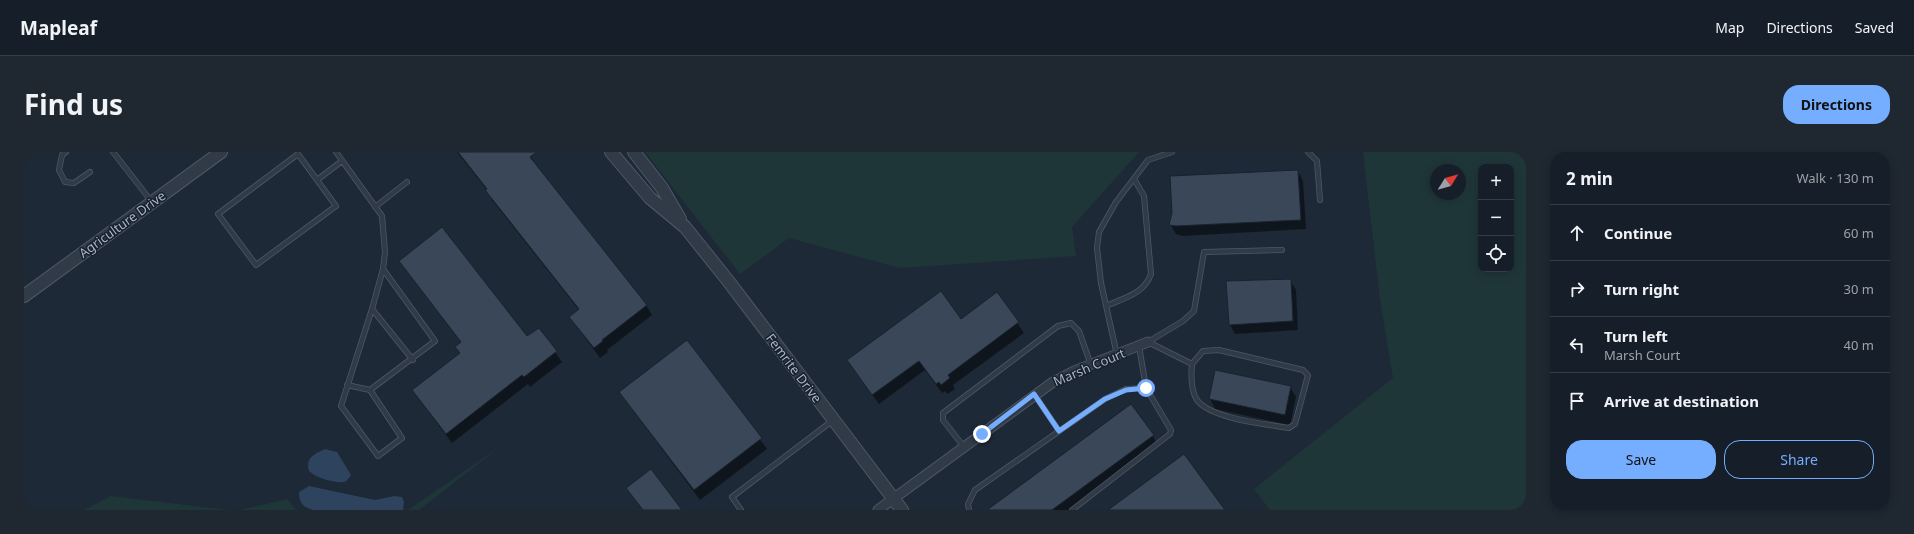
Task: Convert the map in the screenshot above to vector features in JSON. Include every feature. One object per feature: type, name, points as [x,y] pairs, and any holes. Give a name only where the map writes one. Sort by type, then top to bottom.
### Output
[{"type":"street","name":"Agriculture Drive","points":[[24,296],[221,152]]},
{"type":"street","name":"Femrite Drive","points":[[611,152],[650,198],[685,227]]},
{"type":"street","name":"Femrite Drive","points":[[634,152],[662,188],[685,227],[729,282],[902,510]]},
{"type":"street","name":"Marsh Court","points":[[878,510],[1034,394],[1053,382],[1144,344]]},
{"type":"lane","points":[[66,152],[62,155],[60,170],[65,182],[74,183],[90,172]]},
{"type":"lane","points":[[113,152],[152,202]]},
{"type":"lane","points":[[336,152],[382,216],[385,252],[383,269],[372,309],[347,385],[341,406],[378,456],[402,438],[370,390],[347,385]]},
{"type":"lane","points":[[1117,355],[1106,306],[1097,248],[1099,232],[1116,202],[1148,160],[1172,152]]},
{"type":"lane","points":[[1308,152],[1317,161],[1320,200]]},
{"type":"lane","points":[[298,154],[317,180],[336,206],[256,265],[218,214],[298,154]]},
{"type":"lane","points":[[317,180],[342,161]]},
{"type":"lane","points":[[1106,306],[1139,292],[1148,284],[1151,274],[1144,196],[1134,179]]},
{"type":"lane","points":[[375,206],[407,182]]},
{"type":"lane","points":[[1144,344],[1184,321],[1194,311],[1204,252],[1282,250]]},
{"type":"lane","points":[[370,390],[413,360],[435,341],[383,269]]},
{"type":"lane","points":[[372,309],[413,360]]},
{"type":"lane","points":[[964,447],[943,420],[943,413],[1058,326],[1071,323],[1079,331],[1091,365]]},
{"type":"lane","points":[[1144,344],[1192,364]]},
{"type":"lane","points":[[1072,510],[1170,434],[1171,430],[1168,423],[1146,388],[1144,344]]},
{"type":"lane","points":[[1219,350],[1303,370],[1308,376],[1295,424],[1289,428],[1246,421],[1207,410],[1196,399],[1192,383],[1192,364],[1202,351],[1219,350]]},
{"type":"lane","points":[[969,510],[968,504],[975,490],[1105,399],[1126,390],[1146,388]]},
{"type":"lane","points":[[1034,394],[1059,431]]},
{"type":"lane","points":[[741,510],[732,497],[834,420]]},
{"type":"green space","points":[[645,152],[1139,152],[1072,227],[1076,256],[900,268],[789,238],[740,274]]},
{"type":"green space","points":[[1363,152],[1526,152],[1526,510],[1270,510],[1254,489],[1393,378],[1380,299]]},
{"type":"green space","points":[[501,446],[419,510],[408,510]]},
{"type":"green space","points":[[111,496],[227,510],[84,510]]},
{"type":"green space","points":[[287,499],[297,510],[240,510]]},
{"type":"water","points":[[325,449],[337,452],[351,475],[346,481],[335,482],[325,480],[309,471],[308,462],[310,459],[314,454]]},
{"type":"water","points":[[309,486],[375,500],[394,496],[402,497],[404,502],[403,510],[313,510],[302,504],[299,496],[299,492]]},
{"type":"building","points":[[458,152],[537,152],[530,157],[647,305],[594,348],[569,317],[579,309],[485,190],[487,189]]},
{"type":"building","points":[[1298,170],[1301,220],[1176,226],[1169,225],[1172,213],[1170,176]]},
{"type":"building","points":[[442,227],[527,336],[539,328],[557,351],[524,377],[522,375],[446,434],[412,390],[460,353],[455,347],[461,342],[399,261]]},
{"type":"building","points":[[1291,279],[1293,321],[1229,325],[1226,281]]},
{"type":"building","points":[[941,291],[961,319],[997,292],[1019,322],[948,375],[950,378],[941,385],[939,382],[936,384],[919,361],[872,395],[847,360]]},
{"type":"building","points":[[687,340],[762,438],[694,490],[619,392]]},
{"type":"building","points":[[1215,370],[1291,386],[1285,415],[1209,399]]},
{"type":"building","points":[[1131,404],[1154,435],[1052,510],[987,510]]},
{"type":"building","points":[[1184,454],[1225,510],[1108,510]]},
{"type":"building","points":[[651,469],[682,510],[643,510],[626,488]]},
{"type":"route","points":[[982,434],[1034,394],[1059,431],[1105,399],[1126,390],[1146,388]]}]
